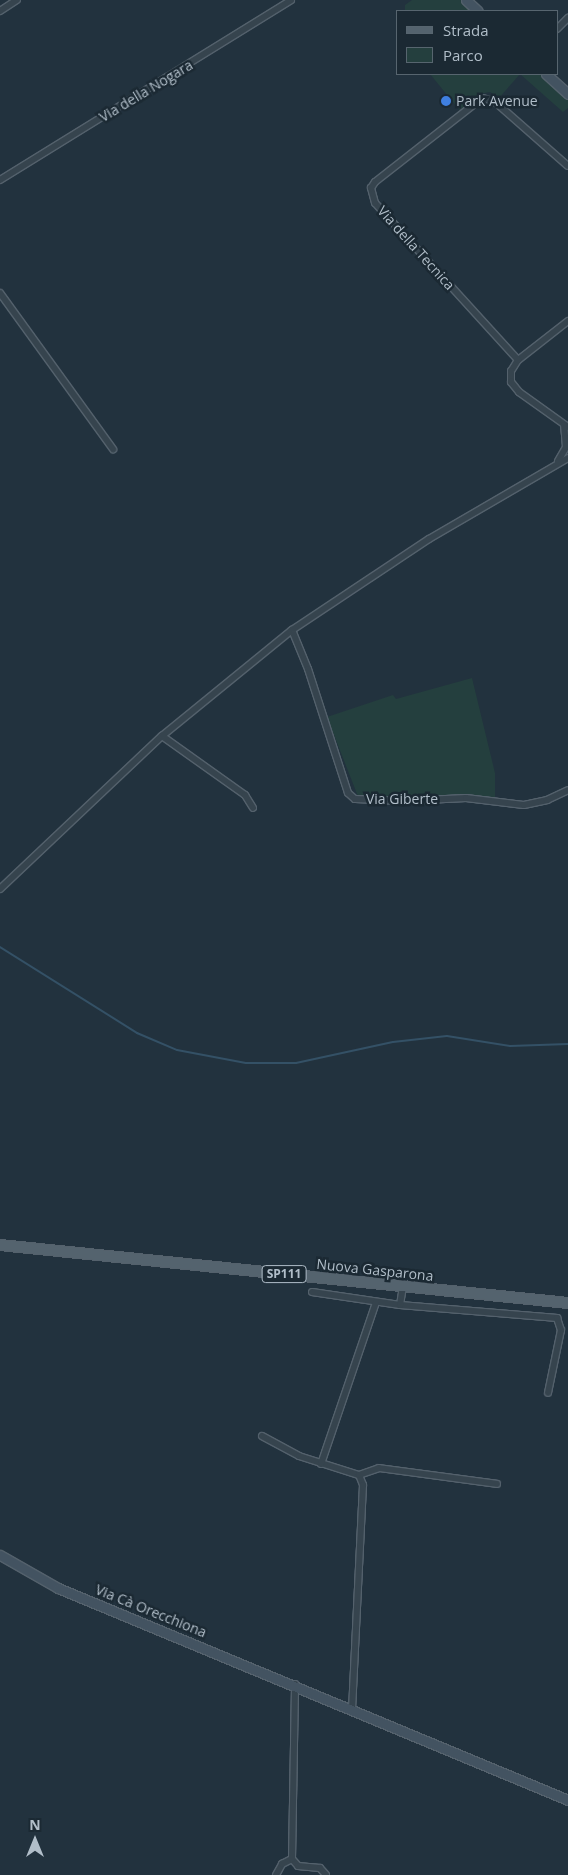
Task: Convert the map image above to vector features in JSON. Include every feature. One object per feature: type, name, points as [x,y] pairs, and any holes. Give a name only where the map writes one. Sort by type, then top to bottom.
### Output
[{"type":"main road","points":[[466,0],[477,10]]},
{"type":"main road","points":[[547,75],[568,94]]},
{"type":"main road","name":"Nuova Gasparona","points":[[0,1244],[568,1303]]},
{"type":"main road","name":"Via Cà Orecchiona","points":[[0,1555],[58,1588],[295,1684],[568,1800]]},
{"type":"street","points":[[0,11],[18,0]]},
{"type":"street","name":"Via della Nogara","points":[[0,180],[291,0]]},
{"type":"street","points":[[558,28],[568,18]]},
{"type":"street","name":"Via della Tecnica","points":[[518,360],[375,203],[371,188],[381,177],[482,98],[494,101],[568,166]]},
{"type":"street","points":[[0,293],[113,449]]},
{"type":"street","points":[[556,464],[564,454],[567,442],[566,426],[519,392],[511,382],[511,370],[518,360],[568,321]]},
{"type":"street","points":[[0,889],[162,736],[292,630],[429,539],[568,458]]},
{"type":"street","name":"Via Giberte","points":[[292,630],[308,669],[348,793],[355,799],[405,801],[466,798],[524,805],[547,800],[568,790]]},
{"type":"street","points":[[162,736],[244,795],[253,808]]},
{"type":"street","points":[[400,1305],[403,1286]]},
{"type":"street","points":[[312,1292],[400,1305],[557,1318],[561,1330],[548,1393]]},
{"type":"street","points":[[321,1464],[376,1302]]},
{"type":"street","points":[[262,1436],[299,1456],[359,1475],[379,1468],[497,1484]]},
{"type":"street","points":[[352,1708],[363,1485],[359,1475]]},
{"type":"street","points":[[295,1684],[292,1859],[298,1866],[320,1868],[326,1875]]},
{"type":"street","points":[[276,1875],[282,1864],[292,1859]]},
{"type":"green space","points":[[412,0],[461,0],[472,10],[405,10],[405,5]]},
{"type":"green space","points":[[431,75],[519,75],[499,98],[490,92],[479,94],[461,112]]},
{"type":"green space","points":[[521,75],[541,75],[568,98],[568,108],[563,112]]},
{"type":"green space","points":[[472,678],[495,773],[495,800],[359,799],[327,717],[393,695],[396,699]]},
{"type":"waterway","points":[[0,947],[137,1033],[177,1050],[246,1063],[296,1063],[393,1042],[447,1036],[510,1046],[568,1044]]},
{"type":"place","name":"Park Avenue","points":[[446,101]]}]
